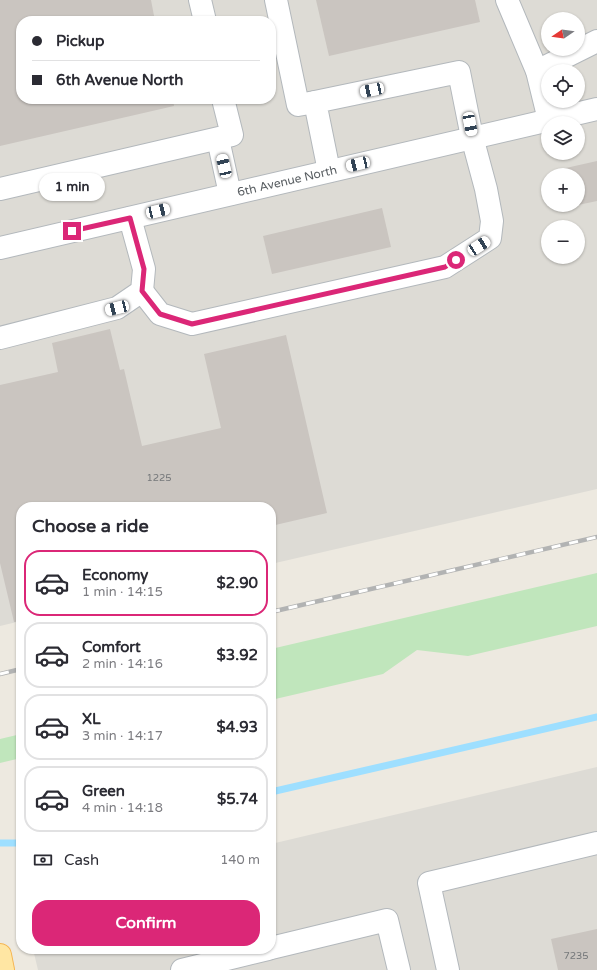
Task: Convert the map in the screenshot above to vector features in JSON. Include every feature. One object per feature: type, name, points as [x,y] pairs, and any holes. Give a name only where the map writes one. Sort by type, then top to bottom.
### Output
[{"type":"main road","points":[[0,955],[4,970]]},
{"type":"street","points":[[200,0],[204,16]]},
{"type":"street","points":[[130,218],[144,269],[142,291],[160,314],[192,324],[445,267],[490,238],[492,221],[486,189],[472,138],[459,72],[298,105],[276,0]]},
{"type":"street","points":[[507,0],[537,71],[548,116]]},
{"type":"street","points":[[537,71],[597,41]]},
{"type":"street","points":[[315,102],[329,171]]},
{"type":"street","points":[[0,189],[232,135],[224,104]]},
{"type":"street","name":"6th Avenue North","points":[[566,116],[597,109]]},
{"type":"street","name":"6th Avenue North","points":[[0,248],[541,122]]},
{"type":"street","points":[[218,139],[230,194]]},
{"type":"street","points":[[0,338],[117,308],[142,291]]},
{"type":"street","points":[[448,970],[429,883],[597,842]]},
{"type":"street","points":[[276,948],[387,920],[399,970]]},
{"type":"street","points":[[182,970],[249,954]]},
{"type":"shaded area","points":[[0,0],[597,0],[597,489],[276,563],[276,502],[16,502],[16,622],[0,626]]},
{"type":"shaded area","points":[[597,767],[597,970],[38,970],[34,954],[276,954],[276,843]]},
{"type":"green space","points":[[597,573],[597,626],[468,656],[417,650],[383,674],[276,699],[276,648]]},
{"type":"green space","points":[[16,735],[16,759],[0,763],[0,739]]},
{"type":"building","points":[[0,0],[151,0],[154,16],[16,16],[16,104],[174,104],[174,106],[0,146]]},
{"type":"building","points":[[316,0],[475,0],[480,22],[329,56]]},
{"type":"building","points":[[597,161],[597,201],[585,204],[585,168],[566,168]]},
{"type":"building","points":[[382,208],[391,247],[272,274],[263,236]]},
{"type":"building","points":[[110,329],[120,370],[124,369],[142,446],[221,428],[204,354],[286,335],[327,513],[276,525],[276,502],[16,502],[16,622],[14,622],[0,563],[0,385],[58,372],[52,343]]},
{"type":"building","points":[[597,929],[597,970],[558,970],[551,939]]},
{"type":"waterway","points":[[276,791],[597,717]]},
{"type":"waterway","points":[[0,843],[16,843]]},
{"type":"railway","points":[[276,611],[597,537]]},
{"type":"railway","points":[[0,674],[16,670]]},
{"type":"route","points":[[72,231],[130,218],[144,269],[142,291],[160,314],[192,324],[445,267],[456,260]]}]
